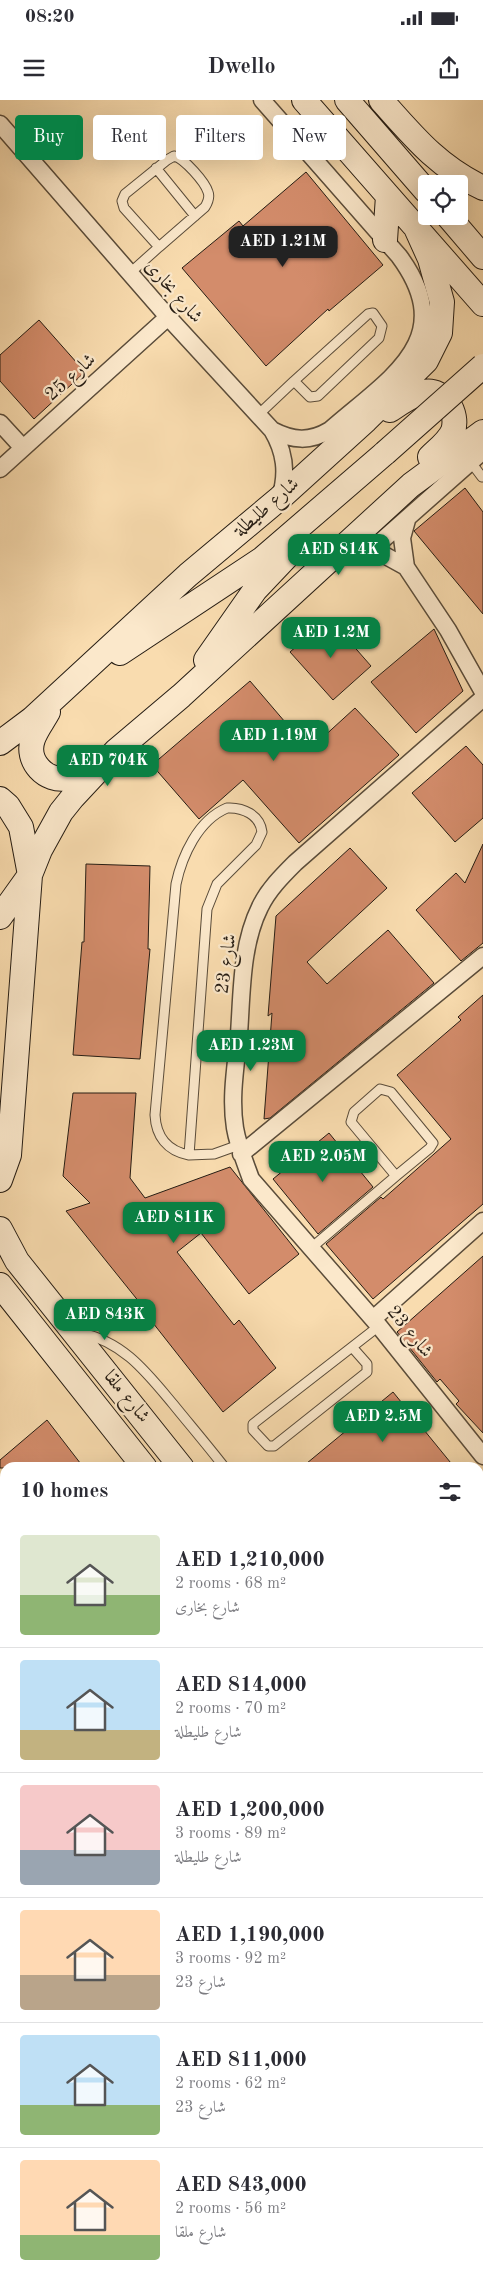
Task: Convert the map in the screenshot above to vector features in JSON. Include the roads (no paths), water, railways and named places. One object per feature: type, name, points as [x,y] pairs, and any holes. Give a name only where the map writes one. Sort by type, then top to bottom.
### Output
[{"type":"street","points":[[262,100],[412,273],[422,298],[422,325],[414,350],[396,371],[330,430],[319,437],[295,440],[272,430]]},
{"type":"street","points":[[304,100],[483,304]]},
{"type":"street","points":[[347,100],[418,182]]},
{"type":"street","points":[[381,100],[418,142],[439,162],[462,178],[483,188]]},
{"type":"street","name":"شارع بخارى","points":[[0,124],[168,318],[272,430],[281,448],[285,468],[280,498]]},
{"type":"street","points":[[385,240],[388,196]]},
{"type":"street","points":[[456,225],[483,257]]},
{"type":"street","name":"شارع طليطلة","points":[[0,743],[32,719],[80,672],[188,575],[280,498],[366,420],[426,361],[440,333],[442,302],[430,259],[416,228]]},
{"type":"street","name":"شارع 25","points":[[0,469],[168,318]]},
{"type":"street","points":[[181,696],[247,601],[273,569],[483,366]]},
{"type":"street","points":[[80,672],[104,664],[262,559],[483,379]]},
{"type":"street","points":[[366,420],[381,415],[414,395],[425,392],[433,392],[442,396],[449,403],[454,422],[453,432],[422,464],[411,485]]},
{"type":"street","points":[[0,423],[23,448]]},
{"type":"street","points":[[0,917],[30,875],[40,850],[72,796],[116,751],[181,696],[411,485],[483,432]]},
{"type":"street","points":[[330,558],[364,551],[378,544],[483,451]]},
{"type":"street","points":[[406,520],[402,538],[406,567],[448,630],[483,692]]},
{"type":"street","points":[[364,551],[386,556],[406,567]]},
{"type":"street","points":[[56,697],[32,740],[32,758],[42,772],[50,777],[67,778],[116,751]]},
{"type":"street","name":"شارع 23","points":[[483,698],[295,863],[275,883],[260,906],[250,932],[245,960],[233,1101],[235,1128],[240,1150],[251,1179],[376,1323],[483,1456]]},
{"type":"street","points":[[0,799],[8,806],[21,827],[30,875],[5,1124],[8,1155],[0,1180]]},
{"type":"street","points":[[240,1150],[483,956]]},
{"type":"street","points":[[376,1323],[483,1221]]},
{"type":"street","name":"شارع ملقا","points":[[0,1229],[9,1250],[17,1262],[177,1462]]},
{"type":"street","name":"شارع ملقا","points":[[7,1299],[140,1462]]},
{"type":"lane","points":[[130,273],[195,216],[207,203],[208,194],[204,185],[185,161],[178,157],[170,158],[156,168],[125,194],[122,201],[124,208],[159,247]]},
{"type":"lane","points":[[156,168],[195,216]]},
{"type":"lane","points":[[258,415],[368,314],[373,313],[379,318],[382,330],[378,338],[318,396],[310,397],[294,382]]},
{"type":"lane","points":[[470,461],[482,477]]},
{"type":"lane","points":[[189,1155],[207,909],[217,884],[259,841],[262,832],[256,819],[239,808],[222,810],[202,829],[186,852],[176,884],[155,1115],[160,1137],[173,1150],[189,1155],[240,1150]]},
{"type":"lane","points":[[310,1249],[430,1148],[433,1142],[391,1092],[380,1089],[354,1112],[351,1122],[396,1176]]},
{"type":"lane","points":[[352,1347],[367,1364],[367,1372],[274,1446],[268,1446],[253,1430],[253,1424],[352,1347],[376,1323]]},
{"type":"lane","points":[[73,1331],[102,1339],[129,1355],[140,1365],[220,1462]]}]
